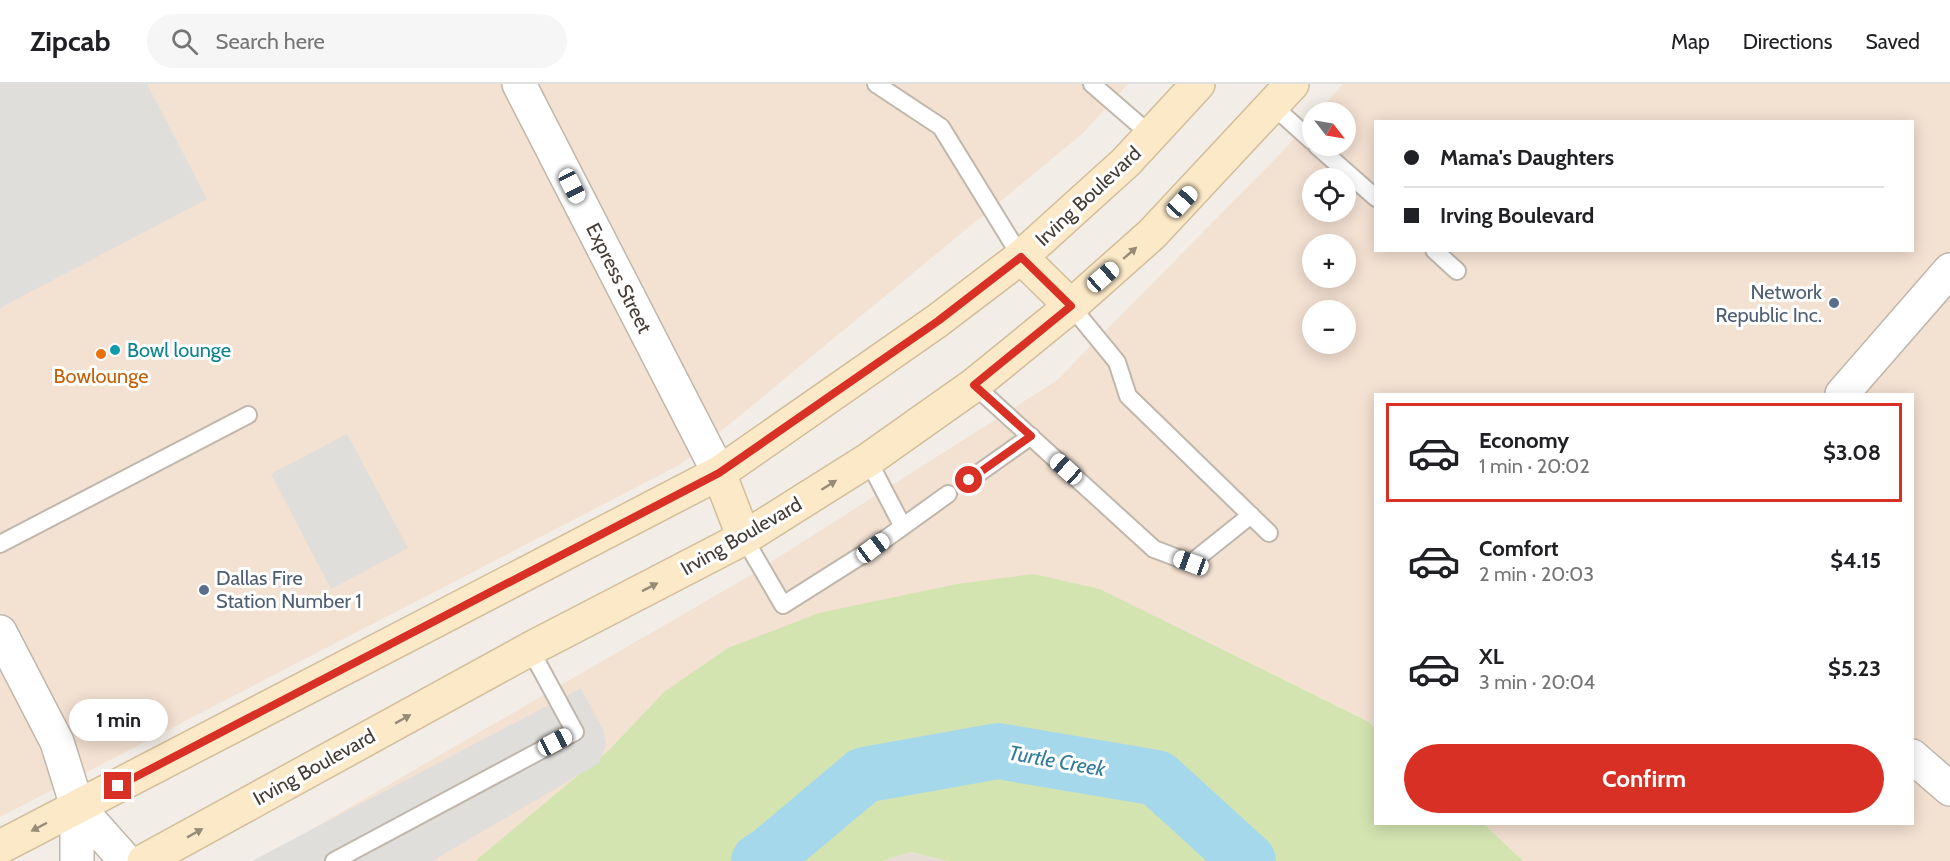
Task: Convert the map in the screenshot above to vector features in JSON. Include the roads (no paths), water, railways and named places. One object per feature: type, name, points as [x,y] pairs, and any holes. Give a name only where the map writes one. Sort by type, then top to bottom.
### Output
[{"type":"main road","name":"Irving Boulevard","points":[[0,848],[719,473],[938,321],[1021,257],[1126,162],[1198,84]]},
{"type":"main road","name":"Irving Boulevard","points":[[144,861],[530,649],[744,538],[868,460],[974,385],[1071,306],[1152,234],[1282,95]]},
{"type":"main road","points":[[1021,257],[1071,306]]},
{"type":"main road","points":[[719,473],[744,538]]},
{"type":"street","name":"Express Street","points":[[519,84],[719,473]]},
{"type":"street","points":[[1843,393],[1950,270]]},
{"type":"street","points":[[0,632],[57,742],[77,806],[77,861]]},
{"type":"street","points":[[1914,758],[1950,789]]},
{"type":"street","points":[[77,806],[126,861]]},
{"type":"lane","points":[[876,84],[941,127],[1021,257]]},
{"type":"lane","points":[[1092,84],[1152,136]]},
{"type":"lane","points":[[1282,95],[1302,126]]},
{"type":"lane","points":[[1328,156],[1374,196]]},
{"type":"lane","points":[[1436,252],[1456,271]]},
{"type":"lane","points":[[1071,306],[1117,362],[1128,396],[1269,533]]},
{"type":"lane","points":[[974,385],[1154,549],[1191,563],[1251,516]]},
{"type":"lane","points":[[0,544],[248,415]]},
{"type":"lane","points":[[969,480],[1031,436]]},
{"type":"lane","points":[[868,460],[902,525]]},
{"type":"lane","points":[[744,538],[783,605],[873,548],[948,494]]},
{"type":"lane","points":[[334,861],[575,732],[530,649]]},
{"type":"waterway","name":"Turtle Creek","points":[[759,861],[864,775],[998,751],[1157,778],[1248,861]]},
{"type":"place","name":"Network Republic Inc.","points":[[1834,303]]},
{"type":"place","name":"Bowl lounge","points":[[115,350]]},
{"type":"place","name":"Bowlounge","points":[[101,354]]},
{"type":"place","name":"Dallas Fire Station Number 1","points":[[204,590]]}]
